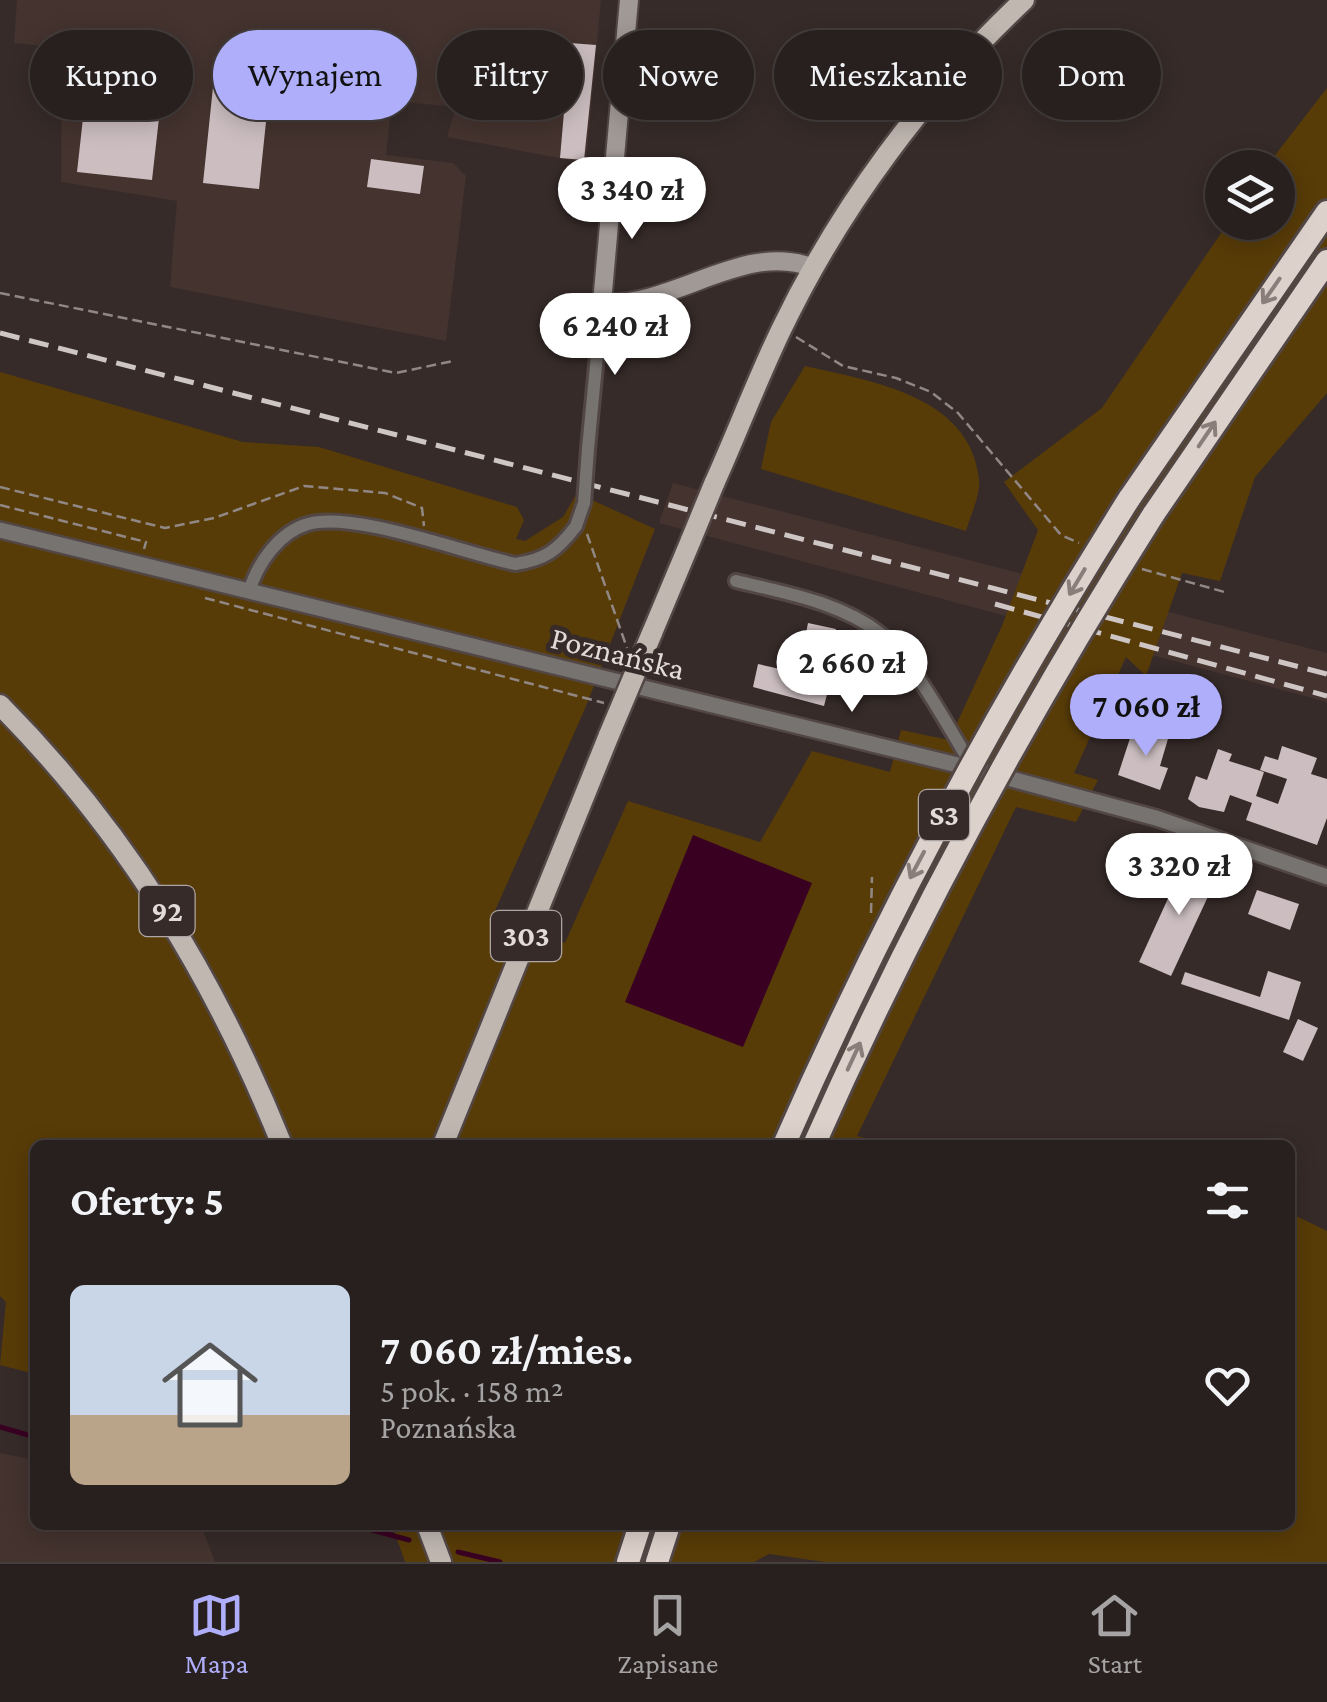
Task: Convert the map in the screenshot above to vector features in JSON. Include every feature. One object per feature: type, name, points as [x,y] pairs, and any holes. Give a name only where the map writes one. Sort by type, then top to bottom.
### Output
[{"type":"highway","name":"S3","points":[[786,1140],[851,996],[931,839],[1128,499],[1327,212]]},
{"type":"highway","name":"S3","points":[[816,1140],[929,901],[1062,661],[1153,515],[1327,260]]},
{"type":"highway","points":[[628,1562],[638,1530]]},
{"type":"highway","points":[[657,1562],[667,1530]]},
{"type":"main road","points":[[629,0],[602,303],[641,303],[770,260],[796,261],[814,268],[911,124],[978,46],[1024,0]]},
{"type":"main road","name":"303","points":[[443,1140],[714,484],[782,329],[814,268]]},
{"type":"main road","name":"92","points":[[0,705],[74,784],[172,919],[220,1005],[280,1140]]},
{"type":"main road","points":[[430,1530],[441,1562]]},
{"type":"street","points":[[249,592],[263,560],[281,539],[308,524],[348,521],[470,554],[527,562],[558,548],[576,526],[584,503],[602,303]]},
{"type":"street","name":"Poznańska","points":[[2,531],[974,769],[1188,828],[1327,877]]},
{"type":"street","points":[[736,581],[815,601],[882,635],[974,769]]},
{"type":"path","points":[[0,293],[396,373],[453,361]]},
{"type":"path","points":[[782,329],[843,366],[896,378],[932,392],[958,412],[1000,462]]},
{"type":"path","points":[[0,487],[165,528],[214,518],[304,486],[385,492],[422,508],[426,542]]},
{"type":"shaded area","points":[[17,0],[601,0],[586,163],[447,137],[452,120],[583,120],[583,30],[437,30],[437,105],[417,103],[417,30],[213,30],[213,120],[390,120],[386,155],[453,163],[466,176],[446,341],[170,287],[177,201],[61,182],[61,120],[193,120],[193,30],[30,30],[30,45],[14,43]]},
{"type":"shaded area","points":[[1327,88],[1327,393],[1255,477],[1220,581],[1182,573],[1146,676],[1126,657],[1074,773],[1098,780],[1076,822],[1016,807],[857,1136],[873,1140],[30,1140],[30,1373],[0,1365],[6,1302],[0,1296],[0,372],[243,442],[319,447],[517,507],[524,520],[516,539],[525,541],[563,517],[577,493],[655,529],[584,711],[493,915],[565,943],[628,801],[760,842],[812,751],[890,772],[901,730],[949,740],[1002,626],[1038,530],[1004,482],[1102,408],[1216,240],[1295,240],[1295,150],[1279,150]]},
{"type":"shaded area","points":[[805,366],[886,386],[913,397],[937,410],[957,428],[972,451],[979,479],[966,531],[761,469],[771,422]]},
{"type":"shaded area","points":[[673,483],[1327,653],[1327,702],[659,523]]},
{"type":"shaded area","points":[[693,835],[812,883],[743,1047],[625,1002]]},
{"type":"shaded area","points":[[1295,1215],[1327,1231],[1327,1562],[825,1562],[769,1554],[754,1562],[405,1562],[394,1530],[1295,1530]]},
{"type":"shaded area","points":[[0,1453],[30,1459],[30,1530],[203,1530],[215,1562],[0,1562]]},
{"type":"building","points":[[583,44],[596,45],[584,160],[560,158],[563,120],[583,120]]},
{"type":"building","points":[[213,87],[213,120],[266,120],[259,189],[203,183]]},
{"type":"building","points":[[83,120],[159,120],[152,180],[77,172]]},
{"type":"building","points":[[371,159],[424,166],[420,194],[367,187]]},
{"type":"building","points":[[808,623],[836,629],[824,675],[830,676],[830,683],[824,706],[753,687],[758,664],[798,673]]},
{"type":"building","points":[[1154,726],[1170,732],[1160,766],[1168,768],[1160,790],[1118,775],[1132,732],[1149,738]]},
{"type":"building","points":[[1282,746],[1317,758],[1311,774],[1327,779],[1327,818],[1317,845],[1246,820],[1252,803],[1230,795],[1224,812],[1199,807],[1188,799],[1196,776],[1207,780],[1218,749],[1232,754],[1229,761],[1264,772],[1256,796],[1278,804],[1287,779],[1260,770],[1265,756],[1278,760]]},
{"type":"building","points":[[1186,859],[1218,875],[1171,976],[1139,962]]},
{"type":"building","points":[[1257,890],[1299,904],[1290,930],[1248,914]]},
{"type":"building","points":[[1268,971],[1301,982],[1289,1020],[1181,984],[1185,972],[1260,997]]},
{"type":"building","points":[[1298,1019],[1318,1028],[1303,1061],[1283,1052]]},
{"type":"waterway","points":[[0,1427],[30,1436]]},
{"type":"waterway","points":[[372,1530],[409,1540]]},
{"type":"waterway","points":[[458,1552],[500,1562]]},
{"type":"railway","points":[[0,333],[1327,674]]},
{"type":"railway","points":[[995,604],[1327,696]]}]
